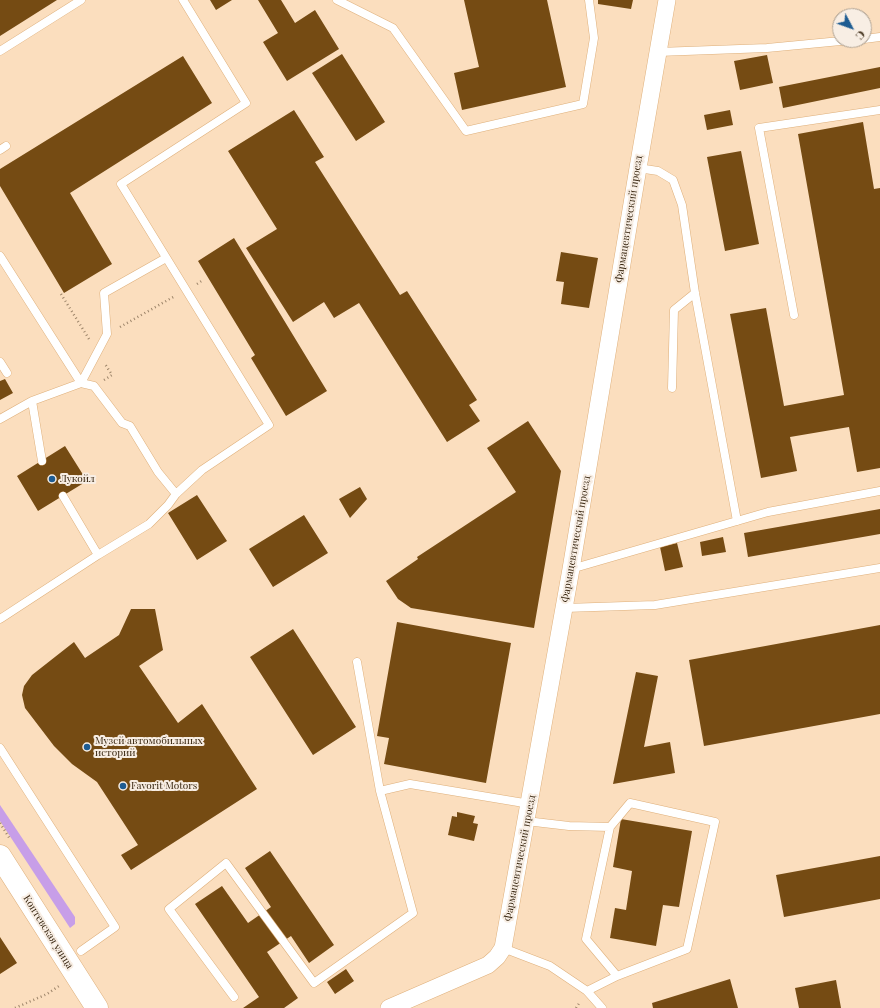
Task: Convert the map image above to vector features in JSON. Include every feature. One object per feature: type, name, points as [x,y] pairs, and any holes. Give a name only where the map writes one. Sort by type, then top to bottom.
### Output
[{"type":"street","name":"Фармацевтический проезд","points":[[503,948],[572,570],[667,0]]},
{"type":"street","name":"Коптевская улица","points":[[0,856],[94,1007]]},
{"type":"street","points":[[389,1008],[488,965],[497,957],[503,948]]},
{"type":"lane","points":[[0,51],[81,0]]},
{"type":"lane","points":[[0,619],[98,555],[149,524],[168,505],[176,494],[202,470],[269,425],[121,184],[246,103],[183,0]]},
{"type":"lane","points":[[337,0],[394,28],[466,131],[583,104],[594,38],[588,0]]},
{"type":"lane","points":[[658,52],[767,48],[832,42]]},
{"type":"lane","points":[[794,315],[759,128],[880,110]]},
{"type":"lane","points":[[638,168],[658,171],[673,180],[682,205],[694,293],[738,521]]},
{"type":"lane","points":[[0,256],[80,383]]},
{"type":"lane","points":[[80,383],[107,334],[104,293],[166,258]]},
{"type":"lane","points":[[672,388],[674,310],[694,293]]},
{"type":"lane","points":[[0,362],[7,373]]},
{"type":"lane","points":[[0,419],[32,401],[80,383],[94,386],[122,423],[130,426],[158,472],[176,494]]},
{"type":"lane","points":[[32,401],[42,461]]},
{"type":"lane","points":[[572,570],[768,512],[880,491]]},
{"type":"lane","points":[[63,496],[98,555]]},
{"type":"lane","points":[[564,608],[655,606],[880,568]]},
{"type":"lane","points":[[234,997],[169,909],[226,863],[314,983],[413,913],[380,791],[357,662]]},
{"type":"lane","points":[[0,748],[115,927],[81,950]]},
{"type":"lane","points":[[380,791],[410,784],[530,804]]},
{"type":"lane","points":[[587,991],[617,976],[687,949],[715,822],[630,803],[610,827],[586,939],[617,976]]},
{"type":"lane","points":[[526,821],[569,826],[610,827]]},
{"type":"lane","points":[[503,948],[550,966],[587,991],[602,1008]]},
{"type":"path","points":[[107,334],[203,280]]},
{"type":"path","points":[[15,1008],[46,994],[75,975]]},
{"type":"shaded area","points":[[0,805],[75,917],[75,924],[70,928],[0,821]]},
{"type":"building","points":[[0,0],[57,0],[0,36]]},
{"type":"building","points":[[210,0],[232,0],[216,10]]},
{"type":"building","points":[[258,0],[281,0],[295,23],[315,10],[339,49],[287,81],[263,42],[278,33]]},
{"type":"building","points":[[464,0],[547,0],[566,87],[462,110],[454,73],[479,67]]},
{"type":"building","points":[[598,0],[633,0],[631,9],[598,4]]},
{"type":"building","points":[[342,54],[385,122],[356,141],[312,73]]},
{"type":"building","points":[[767,55],[773,83],[740,90],[734,61]]},
{"type":"building","points":[[183,56],[212,103],[70,193],[112,264],[64,293],[0,186],[0,169]]},
{"type":"building","points":[[880,67],[880,88],[783,108],[779,87]]},
{"type":"building","points":[[294,110],[324,157],[315,162],[400,295],[407,291],[477,400],[469,405],[480,421],[447,442],[359,303],[334,318],[324,302],[293,322],[246,248],[277,229],[228,151]]},
{"type":"building","points":[[730,110],[733,125],[707,130],[704,115]]},
{"type":"building","points":[[863,122],[874,189],[880,188],[880,468],[857,472],[849,427],[790,437],[797,471],[761,478],[730,314],[766,308],[784,406],[844,395],[798,134]]},
{"type":"building","points":[[741,151],[759,244],[725,251],[707,157]]},
{"type":"building","points":[[234,238],[327,391],[286,416],[251,358],[255,355],[198,261]]},
{"type":"building","points":[[561,252],[598,258],[589,308],[561,304],[564,282],[556,281]]},
{"type":"building","points":[[5,379],[13,393],[0,400],[0,381]]},
{"type":"building","points":[[528,421],[561,471],[534,628],[411,608],[398,599],[386,581],[418,559],[417,557],[516,492],[487,448]]},
{"type":"building","name":"Лукойл","points":[[65,446],[87,481],[38,511],[17,476]]},
{"type":"building","points":[[360,487],[367,499],[350,518],[339,499]]},
{"type":"building","points":[[197,495],[227,541],[197,560],[168,513]]},
{"type":"building","points":[[880,509],[880,534],[748,557],[744,533]]},
{"type":"building","points":[[304,515],[328,553],[273,587],[249,549]]},
{"type":"building","points":[[723,537],[726,552],[702,556],[700,542]]},
{"type":"building","points":[[677,543],[683,567],[665,571],[660,547]]},
{"type":"building","points":[[131,609],[155,609],[163,650],[139,666],[178,723],[202,704],[257,789],[131,870],[121,855],[138,845],[97,782],[72,764],[54,746],[25,708],[22,695],[24,686],[32,675],[74,642],[85,658],[119,635]]},
{"type":"building","points":[[397,622],[511,643],[486,783],[384,764],[389,738],[377,736]]},
{"type":"building","points":[[880,625],[880,714],[704,746],[689,660]]},
{"type":"building","points":[[293,629],[356,727],[313,755],[250,657]]},
{"type":"building","points":[[636,672],[658,676],[644,747],[670,742],[675,773],[613,784]]},
{"type":"building","points":[[457,812],[475,816],[473,823],[478,824],[474,841],[448,835],[452,816],[457,817]]},
{"type":"building","points":[[621,819],[692,831],[679,907],[663,905],[656,946],[610,938],[615,908],[626,910],[632,871],[613,867]]},
{"type":"building","points":[[270,851],[334,945],[309,963],[291,936],[267,952],[298,998],[284,1008],[243,1008],[259,997],[195,904],[222,886],[248,923],[271,907],[245,868]]},
{"type":"building","points":[[880,856],[880,899],[784,917],[776,875]]},
{"type":"building","points":[[0,937],[17,963],[0,974]]},
{"type":"building","points":[[346,969],[354,981],[335,994],[327,982]]},
{"type":"building","points":[[730,979],[738,1008],[653,1008],[652,1003]]},
{"type":"building","points":[[836,980],[841,1008],[799,1008],[795,988]]},
{"type":"place","name":"Лукойл","points":[[52,479]]},
{"type":"place","name":"Музей автомобильных историй","points":[[87,747]]},
{"type":"place","name":"Favorit Motors","points":[[123,786]]}]
